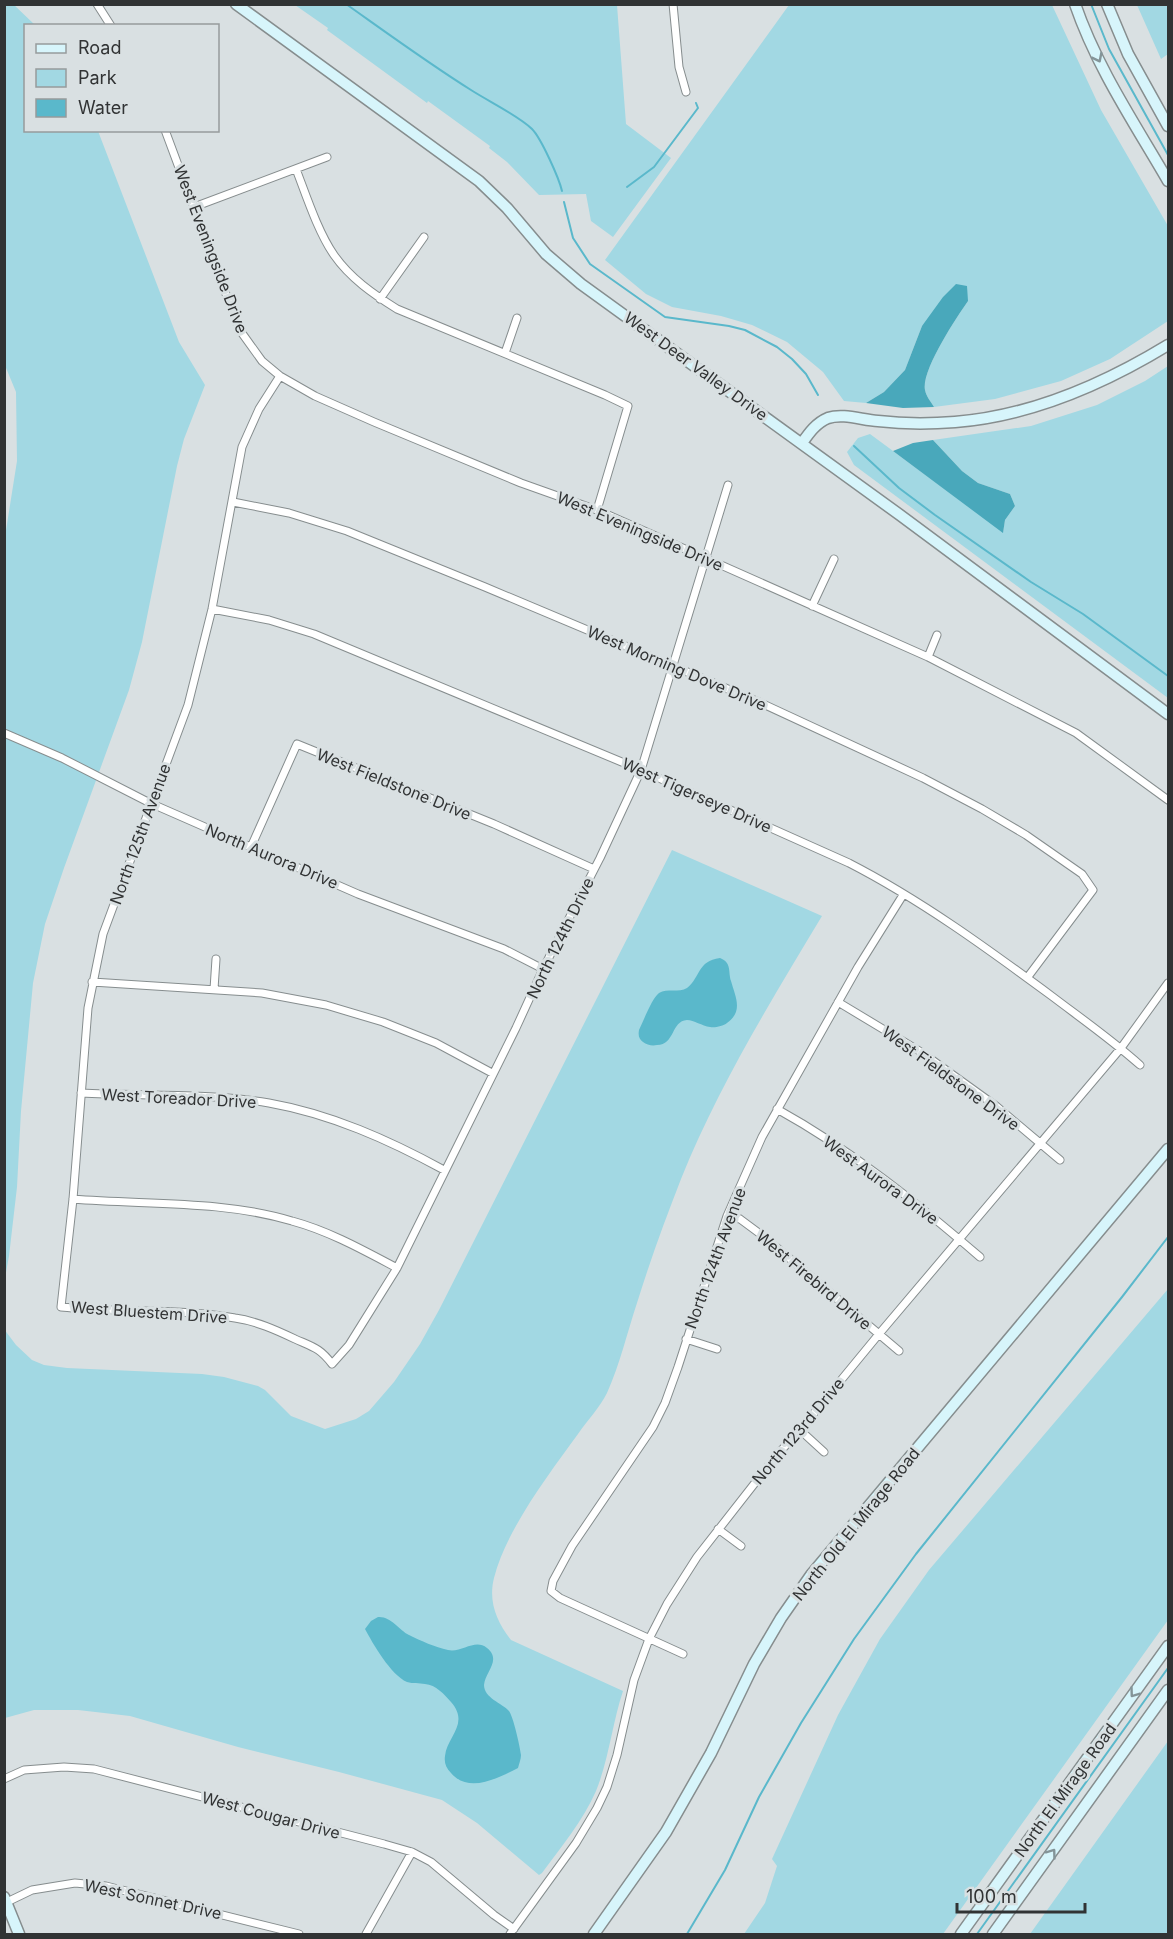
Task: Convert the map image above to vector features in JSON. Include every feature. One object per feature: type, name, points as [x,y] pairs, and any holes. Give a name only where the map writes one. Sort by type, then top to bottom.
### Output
[{"type":"street","points":[[97,4],[110,24]]},
{"type":"street","name":"West Deer Valley Drive","points":[[236,4],[479,181],[507,208],[546,254],[581,284],[802,443],[1168,714]]},
{"type":"street","points":[[673,4],[679,67],[686,92]]},
{"type":"street","points":[[1075,4],[1097,57],[1168,181]]},
{"type":"street","points":[[1107,4],[1128,54],[1168,126]]},
{"type":"street","name":"West Eveningside Drive","points":[[166,132],[239,330],[262,361],[280,376],[315,396],[374,422],[521,483],[597,510],[928,657],[1076,734],[1168,800]]},
{"type":"street","points":[[194,207],[327,157]]},
{"type":"street","points":[[296,169],[312,212],[333,254],[355,279],[380,299],[397,309],[628,406],[597,510]]},
{"type":"street","points":[[380,299],[424,237]]},
{"type":"street","points":[[505,353],[517,318]]},
{"type":"street","points":[[802,443],[818,424],[835,417],[942,423],[982,418],[1031,407],[1057,400],[1100,383],[1168,345]]},
{"type":"street","name":"North 125th Avenue","points":[[61,1307],[73,1199],[88,1008],[103,934],[188,705],[212,609],[242,447],[259,409],[280,376]]},
{"type":"street","name":"North 124th Drive","points":[[332,1364],[349,1345],[397,1268],[641,770],[728,484]]},
{"type":"street","name":"West Morning Dove Drive","points":[[232,502],[289,513],[347,531],[674,666],[923,778],[1026,835],[1082,874],[1093,890],[1027,978]]},
{"type":"street","points":[[812,606],[834,559]]},
{"type":"street","name":"West Tigerseye Drive","points":[[212,609],[269,620],[314,634],[641,770],[849,864],[903,895],[1027,978],[1121,1048],[1140,1065]]},
{"type":"street","points":[[928,657],[937,635]]},
{"type":"street","name":"North Aurora Drive","points":[[4,733],[62,758],[150,803],[358,894],[504,949],[543,969]]},
{"type":"street","name":"West Fieldstone Drive","points":[[251,847],[297,744],[494,824],[594,869]]},
{"type":"street","name":"North 124th Avenue","points":[[649,1639],[560,1598],[551,1591],[553,1581],[572,1546],[653,1427],[665,1403],[727,1216],[762,1137],[838,1002],[903,895]]},
{"type":"street","points":[[214,989],[216,959]]},
{"type":"street","points":[[92,982],[262,993],[326,1005],[436,1043],[492,1073]]},
{"type":"street","name":"North 123rd Drive","points":[[512,1932],[576,1844],[602,1799],[617,1755],[634,1680],[649,1639],[667,1604],[698,1557],[776,1456],[1121,1048],[1168,983]]},
{"type":"street","name":"West Fieldstone Drive","points":[[838,1002],[921,1052],[996,1106],[1060,1160]]},
{"type":"street","name":"West Toreador Drive","points":[[81,1093],[201,1097],[269,1103],[330,1118],[389,1141],[444,1170]]},
{"type":"street","name":"West Aurora Drive","points":[[777,1109],[834,1143],[871,1169],[980,1257]]},
{"type":"street","name":"North Old El Mirage Road","points":[[594,1935],[674,1818],[711,1753],[754,1664],[811,1575],[1168,1149]]},
{"type":"street","points":[[73,1199],[196,1206],[262,1213],[294,1221],[336,1237],[397,1268]]},
{"type":"street","name":"West Firebird Drive","points":[[727,1216],[740,1219],[763,1236],[899,1351]]},
{"type":"street","name":"West Bluestem Drive","points":[[61,1307],[175,1312],[236,1318],[270,1328],[322,1351],[332,1364]]},
{"type":"street","points":[[686,1339],[717,1349]]},
{"type":"street","points":[[800,1430],[824,1452]]},
{"type":"street","points":[[718,1529],[741,1546]]},
{"type":"street","points":[[649,1639],[683,1654]]},
{"type":"street","name":"North El Mirage Road","points":[[961,1935],[1168,1646]]},
{"type":"street","name":"North El Mirage Road","points":[[993,1935],[1168,1690]]},
{"type":"street","name":"West Cougar Drive","points":[[4,1779],[24,1770],[64,1767],[94,1769],[412,1852],[431,1862],[512,1932]]},
{"type":"street","points":[[366,1935],[412,1852]]},
{"type":"street","name":"West Sonnet Drive","points":[[6,1899],[32,1890],[75,1882],[106,1886],[299,1935]]},
{"type":"street","points":[[6,1899],[19,1935]]},
{"type":"green space","points":[[13,4],[34,24],[24,24],[24,132],[98,132],[179,342],[205,385],[184,439],[177,466],[142,642],[129,690],[45,924],[33,983],[21,1111],[17,1187],[5,1278],[4,543],[17,461],[16,392],[4,363],[4,5]]},
{"type":"green space","points":[[295,5],[617,5],[626,124],[671,158],[613,237],[591,221],[586,194],[539,195],[507,162],[489,148],[490,146],[428,101],[427,103]]},
{"type":"green space","points":[[789,5],[1052,5],[1101,110],[1168,226],[1168,321],[1110,359],[1061,381],[995,399],[934,407],[925,390],[928,370],[940,345],[968,301],[922,326],[905,370],[884,392],[866,403],[844,401],[823,372],[787,342],[752,325],[721,316],[672,307],[646,294],[605,260]]},
{"type":"green space","points":[[1137,5],[1168,5],[1168,54],[1161,59]]},
{"type":"green space","points":[[1168,366],[1168,698],[854,465],[847,452],[858,438],[870,434],[1003,532],[1005,520],[1015,506],[1010,494],[978,483],[962,471],[933,440],[1031,426],[1097,405],[1145,381]]},
{"type":"green space","points":[[672,850],[822,916],[746,1045],[711,1111],[681,1179],[658,1241],[620,1360],[607,1393],[518,1522],[494,1578],[492,1595],[495,1611],[511,1640],[623,1691],[596,1791],[578,1823],[542,1873],[539,1875],[477,1823],[442,1800],[238,1747],[130,1716],[78,1710],[34,1710],[5,1718],[4,1329],[16,1345],[32,1360],[44,1365],[224,1377],[258,1386],[291,1416],[325,1429],[356,1419],[369,1411],[394,1382],[420,1344],[439,1310]]},
{"type":"green space","points":[[1168,1289],[1168,1620],[943,1934],[744,1934],[765,1903],[777,1866],[772,1859],[838,1715],[880,1639],[929,1570]]},
{"type":"green space","points":[[1168,1741],[1168,1934],[1030,1934]]},
{"type":"shaded area","points":[[956,284],[967,286],[968,301],[928,370],[925,390],[934,407],[903,408],[866,403],[884,392],[905,370],[922,326],[943,297]]},
{"type":"shaded area","points":[[933,440],[962,471],[978,483],[1010,494],[1015,506],[1005,520],[1003,533],[893,451],[913,443]]},
{"type":"water","points":[[720,958],[728,965],[737,1003],[732,1018],[725,1024],[714,1027],[687,1020],[682,1021],[663,1044],[651,1045],[642,1041],[639,1037],[639,1030],[656,996],[662,992],[687,988],[707,962]]},
{"type":"water","points":[[378,1617],[391,1621],[405,1633],[423,1642],[448,1650],[458,1650],[473,1645],[482,1645],[487,1648],[493,1657],[493,1662],[485,1680],[485,1690],[511,1714],[521,1755],[518,1768],[493,1780],[475,1783],[458,1779],[451,1773],[445,1759],[458,1723],[456,1710],[443,1693],[436,1688],[407,1682],[389,1666],[365,1629],[371,1621]]},
{"type":"waterway","points":[[346,4],[439,69],[532,129],[545,149],[562,191]]},
{"type":"waterway","points":[[1091,4],[1109,49],[1168,155]]},
{"type":"waterway","points":[[627,187],[654,167],[698,108],[696,103]]},
{"type":"waterway","points":[[564,202],[573,238],[590,264],[665,317],[745,330],[777,347],[806,374],[818,395]]},
{"type":"waterway","points":[[854,446],[899,488],[935,515],[1031,582],[1083,614],[1168,676]]},
{"type":"waterway","points":[[687,1934],[725,1870],[759,1797],[801,1723],[854,1639],[916,1554],[1168,1237]]},
{"type":"waterway","points":[[977,1934],[1168,1668]]}]
